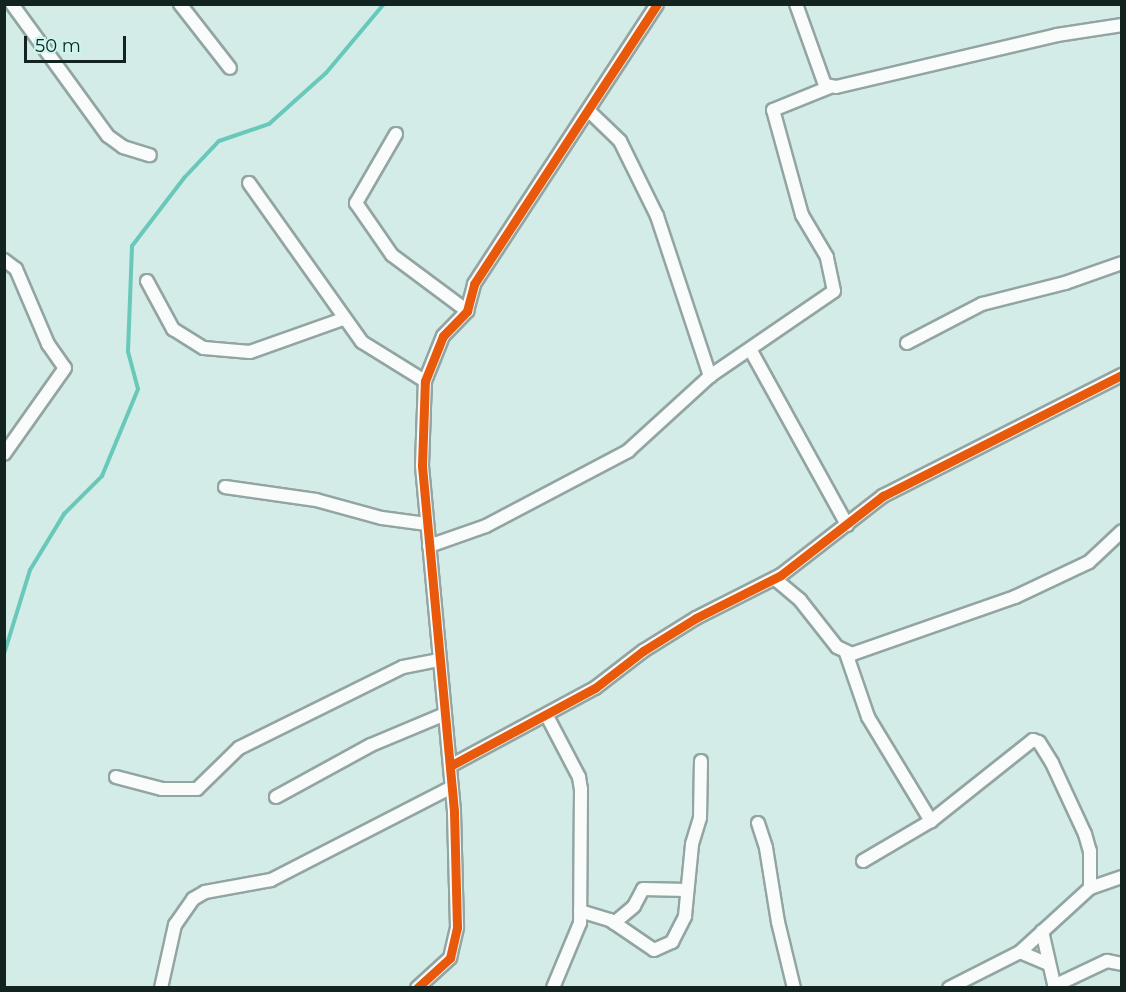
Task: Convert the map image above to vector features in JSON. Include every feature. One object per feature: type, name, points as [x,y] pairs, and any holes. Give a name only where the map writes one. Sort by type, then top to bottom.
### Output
[{"type":"street","points":[[12,4],[108,136],[123,147],[150,155]]},
{"type":"street","points":[[197,4],[184,9],[230,68]]},
{"type":"street","points":[[420,985],[450,958],[457,927],[452,787],[422,465],[425,381],[443,336],[466,311],[474,285],[590,112],[657,4]]},
{"type":"street","points":[[796,4],[813,58],[830,87]]},
{"type":"street","points":[[429,546],[486,526],[628,451],[711,376],[834,291],[827,257],[802,214],[773,110],[830,87],[1057,35],[1122,25]]},
{"type":"street","points":[[590,112],[620,141],[657,216],[711,376]]},
{"type":"street","points":[[396,134],[356,203],[392,255],[466,311]]},
{"type":"street","points":[[249,183],[343,319],[362,342],[425,381]]},
{"type":"street","points":[[4,260],[16,268],[48,344],[65,368],[4,454]]},
{"type":"street","points":[[907,343],[982,304],[1122,263]]},
{"type":"street","points":[[147,281],[173,329],[204,348],[250,352],[343,319]]},
{"type":"street","points":[[750,349],[847,525]]},
{"type":"street","points":[[450,766],[510,731],[547,716],[595,688],[643,651],[696,618],[774,579],[883,496],[1122,375]]},
{"type":"street","points":[[225,487],[316,500],[382,518],[427,524]]},
{"type":"street","points":[[846,653],[860,652],[1015,597],[1089,562],[1122,531]]},
{"type":"street","points":[[774,579],[800,600],[837,647],[846,653],[868,717],[931,821]]},
{"type":"street","points":[[116,777],[162,789],[197,789],[239,748],[403,667],[439,660]]},
{"type":"street","points":[[276,797],[371,745],[445,714]]},
{"type":"street","points":[[547,716],[579,777],[581,789],[580,911],[577,935],[553,987]]},
{"type":"street","points":[[863,861],[931,821],[1033,740],[1052,763],[1084,834],[1090,851],[1090,888]]},
{"type":"street","points":[[580,911],[614,923],[640,944],[654,950],[665,948],[680,932],[692,844],[700,818],[701,761]]},
{"type":"street","points":[[161,987],[175,925],[194,899],[205,892],[271,880],[452,787]]},
{"type":"street","points":[[758,823],[766,848],[778,922],[794,987]]},
{"type":"street","points":[[949,987],[1020,952],[1090,888],[1122,877]]},
{"type":"street","points":[[614,923],[634,906],[643,889],[687,890]]},
{"type":"street","points":[[1042,931],[1054,987],[1107,961],[1122,964]]},
{"type":"street","points":[[1020,952],[1048,964]]},
{"type":"street","points":[[420,985],[437,987]]},
{"type":"waterway","points":[[4,654],[30,570],[64,514],[102,476],[138,389],[128,351],[132,246],[184,178],[219,141],[269,124],[326,73],[384,4]]},
{"type":"cycle path","points":[[417,988],[450,958],[457,927],[454,811],[422,465],[425,381],[443,336],[467,311],[474,284],[657,4]]},
{"type":"cycle path","points":[[450,766],[595,688],[643,651],[696,618],[781,575],[883,496],[1122,375]]}]
